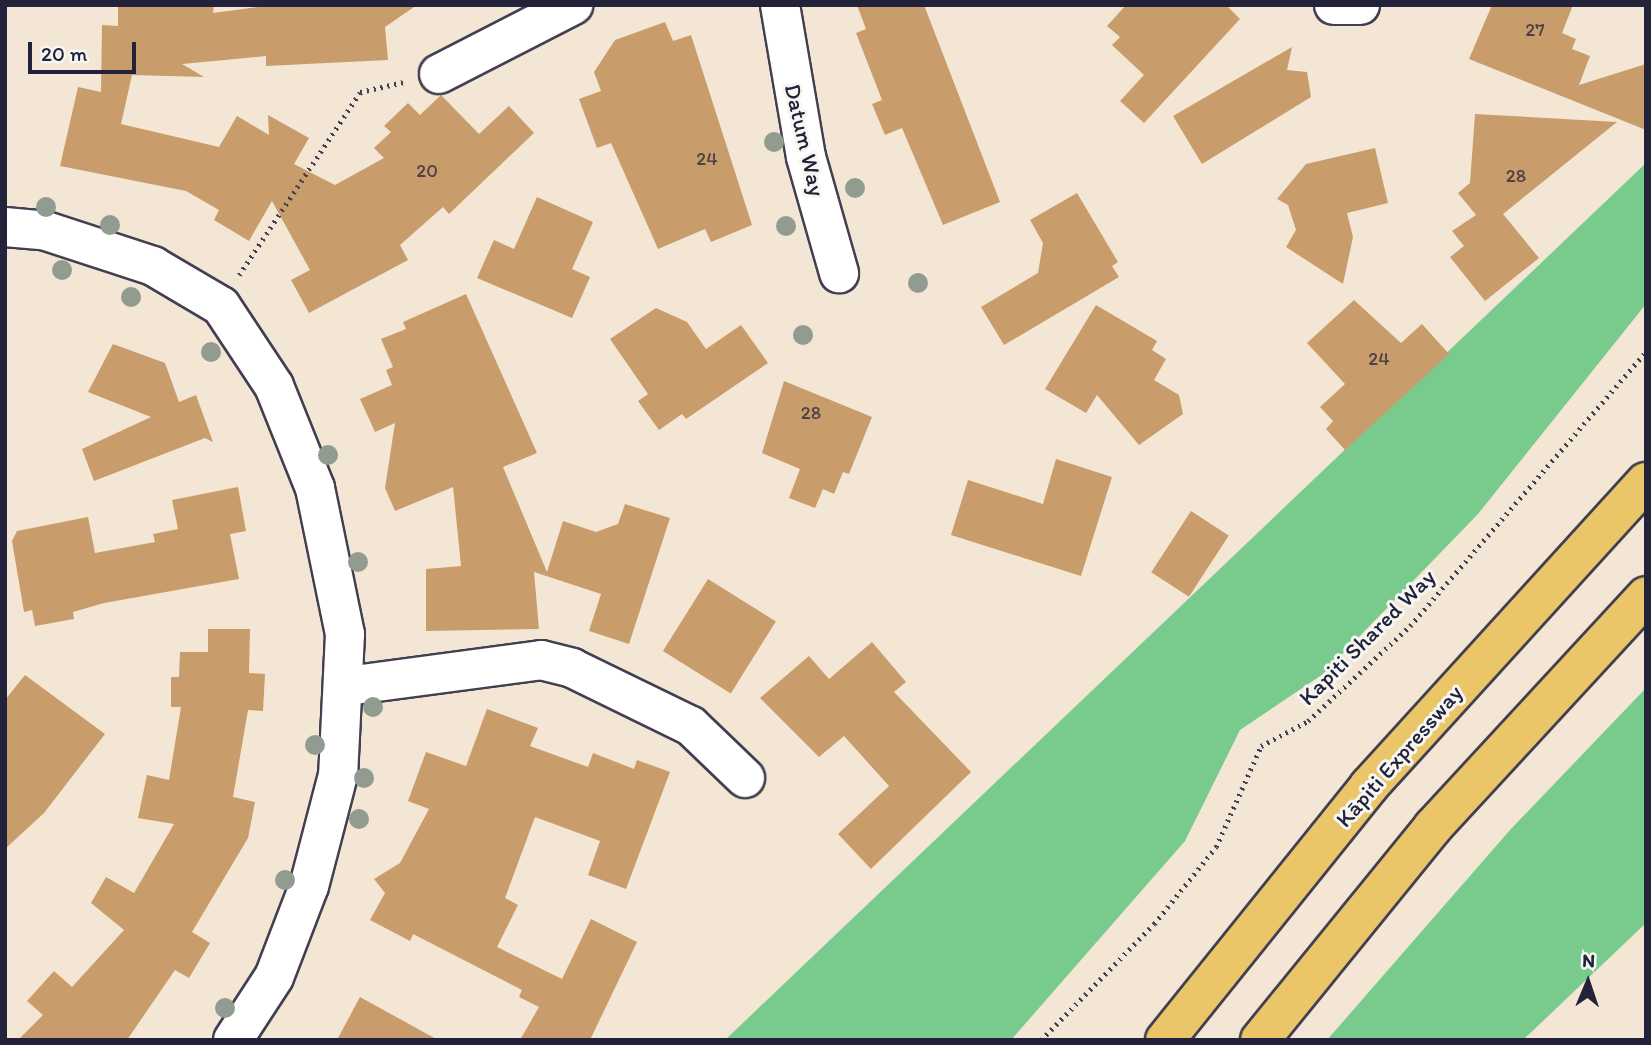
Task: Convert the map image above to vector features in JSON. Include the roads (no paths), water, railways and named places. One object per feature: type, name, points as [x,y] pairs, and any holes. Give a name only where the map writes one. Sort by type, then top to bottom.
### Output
[{"type":"highway","name":"Kāpiti Expressway","points":[[1165,1040],[1369,786],[1646,482]]},
{"type":"highway","points":[[1260,1040],[1433,828],[1646,596]]},
{"type":"street","points":[[439,74],[573,5]]},
{"type":"street","name":"Datum Way","points":[[780,5],[806,157],[839,273]]},
{"type":"street","points":[[1334,5],[1360,5]]},
{"type":"street","points":[[5,227],[43,230],[153,266],[221,306],[274,386],[315,488],[337,569],[347,686],[338,775],[309,886],[274,977],[233,1040]]},
{"type":"street","points":[[347,686],[541,660],[572,668],[691,726],[745,778]]}]
